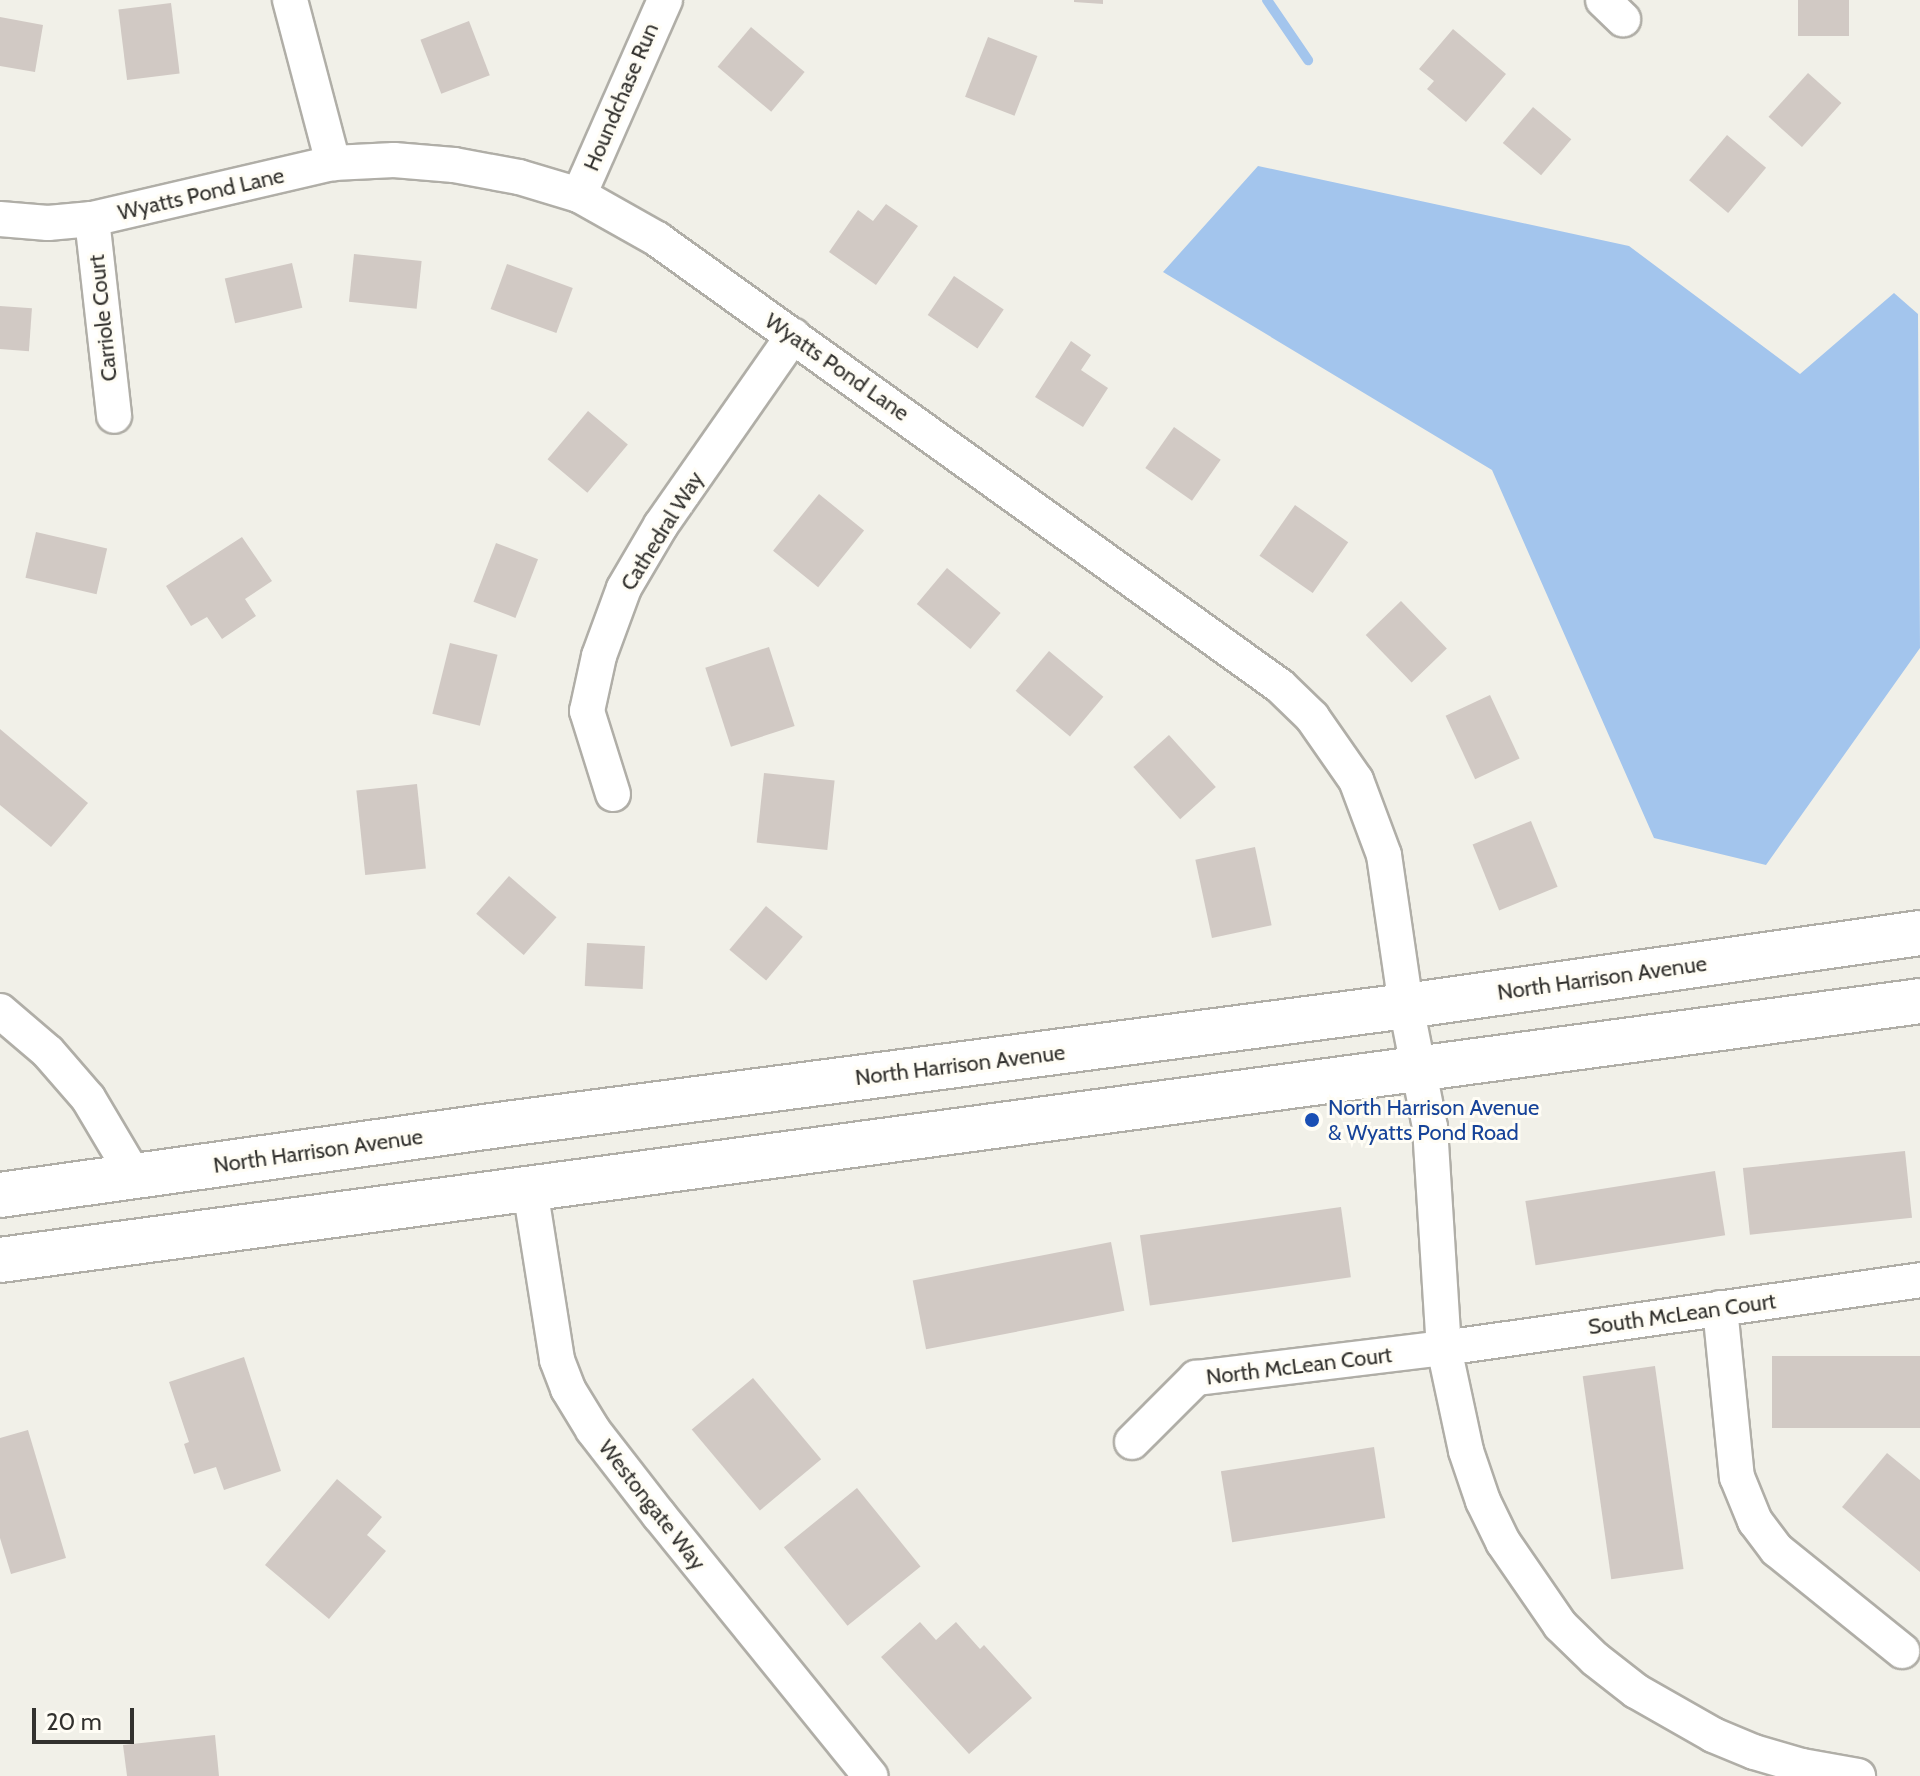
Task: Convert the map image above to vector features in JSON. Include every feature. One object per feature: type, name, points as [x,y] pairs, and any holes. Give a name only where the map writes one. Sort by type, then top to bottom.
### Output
[{"type":"main road","name":"North Harrison Avenue","points":[[0,1195],[506,1124],[1406,1006],[1920,933]]},
{"type":"main road","points":[[0,1260],[1920,1001]]},
{"type":"street","points":[[290,0],[333,163]]},
{"type":"street","name":"Houndchase Run","points":[[579,195],[665,0]]},
{"type":"street","name":"Wyatts Pond Lane","points":[[0,219],[48,223],[92,219],[333,163],[394,160],[454,165],[519,177],[579,195],[657,239],[1237,653],[1312,717],[1356,780],[1384,855],[1406,1006],[1430,1127],[1444,1348],[1454,1406],[1483,1501],[1503,1542],[1560,1625],[1595,1659],[1636,1691],[1713,1735],[1802,1766],[1858,1776]]},
{"type":"street","name":"Carriole Court","points":[[92,219],[114,416]]},
{"type":"street","name":"Cathedral Way","points":[[613,794],[587,711],[599,656],[624,588],[661,525],[793,336]]},
{"type":"street","points":[[0,1011],[48,1052],[88,1098],[135,1177]]},
{"type":"street","name":"Westongate Way","points":[[530,1189],[557,1360],[568,1389],[593,1430],[659,1515],[870,1776]]},
{"type":"street","name":"South McLean Court","points":[[1444,1348],[1920,1280]]},
{"type":"street","points":[[1720,1308],[1737,1477],[1755,1521],[1777,1550],[1902,1651]]},
{"type":"street","name":"North McLean Court","points":[[1132,1442],[1196,1378],[1444,1348]]},
{"type":"water","points":[[1258,166],[1629,246],[1800,374],[1894,293],[1918,314],[1920,648],[1766,865],[1654,838],[1492,470],[1163,272]]},
{"type":"building","points":[[1103,0],[1103,4],[1074,2]]},
{"type":"building","points":[[1798,0],[1849,0],[1849,36],[1798,36]]},
{"type":"building","points":[[171,3],[180,73],[127,80],[118,9]]},
{"type":"building","points":[[0,17],[43,25],[35,72],[0,66]]},
{"type":"building","points":[[469,21],[490,75],[441,94],[420,40]]},
{"type":"building","points":[[751,27],[805,72],[771,112],[718,67]]},
{"type":"building","points":[[1453,29],[1506,74],[1466,122],[1427,89],[1434,81],[1419,69]]},
{"type":"building","points":[[988,37],[1037,56],[1015,116],[965,97]]},
{"type":"building","points":[[1808,73],[1841,103],[1802,147],[1769,117]]},
{"type":"building","points":[[1533,107],[1571,139],[1541,175],[1503,143]]},
{"type":"building","points":[[1727,135],[1766,168],[1728,213],[1689,180]]},
{"type":"building","points":[[886,204],[918,226],[876,285],[829,252],[858,210],[873,221]]},
{"type":"building","points":[[354,254],[422,261],[417,309],[349,302]]},
{"type":"building","points":[[292,263],[302,308],[235,323],[225,279]]},
{"type":"building","points":[[507,264],[573,288],[556,333],[491,309]]},
{"type":"building","points":[[954,276],[1004,310],[977,349],[928,315]]},
{"type":"building","points":[[0,306],[32,308],[29,351],[0,349]]},
{"type":"building","points":[[1071,341],[1091,355],[1081,370],[1108,388],[1083,427],[1035,397]]},
{"type":"building","points":[[588,411],[628,444],[587,493],[548,459]]},
{"type":"building","points":[[1174,427],[1221,460],[1192,501],[1145,468]]},
{"type":"building","points":[[819,494],[864,531],[818,587],[773,551]]},
{"type":"building","points":[[1295,505],[1348,542],[1313,593],[1259,556]]},
{"type":"building","points":[[36,532],[107,548],[97,594],[25,578]]},
{"type":"building","points":[[242,537],[272,581],[245,599],[256,616],[222,639],[207,617],[191,626],[166,586]]},
{"type":"building","points":[[496,543],[538,559],[515,618],[473,602]]},
{"type":"building","points":[[947,568],[1001,613],[970,649],[917,604]]},
{"type":"building","points":[[1401,601],[1447,648],[1412,683],[1366,635]]},
{"type":"building","points":[[450,643],[498,655],[480,726],[432,714]]},
{"type":"building","points":[[769,647],[795,726],[731,747],[705,668]]},
{"type":"building","points":[[1049,651],[1103,697],[1070,736],[1016,691]]},
{"type":"building","points":[[1490,695],[1520,758],[1475,779],[1446,716]]},
{"type":"building","points":[[0,729],[88,803],[51,847],[0,805]]},
{"type":"building","points":[[1169,735],[1216,787],[1180,819],[1133,767]]},
{"type":"building","points":[[764,773],[835,780],[827,850],[757,843]]},
{"type":"building","points":[[417,784],[426,869],[365,875],[356,790]]},
{"type":"building","points":[[1531,821],[1558,887],[1499,910],[1473,845]]},
{"type":"building","points":[[1255,847],[1272,925],[1212,938],[1195,860]]},
{"type":"building","points":[[509,876],[557,917],[524,955],[476,914]]},
{"type":"building","points":[[766,906],[803,937],[766,981],[729,950]]},
{"type":"building","points":[[587,943],[645,946],[643,989],[585,986]]},
{"type":"building","points":[[1905,1151],[1912,1218],[1750,1235],[1743,1168]]},
{"type":"building","points":[[1715,1171],[1725,1235],[1536,1265],[1525,1201]]},
{"type":"building","points":[[1341,1207],[1351,1277],[1150,1306],[1140,1235]]},
{"type":"building","points":[[1111,1242],[1124,1311],[926,1349],[913,1281]]},
{"type":"building","points":[[1772,1356],[1920,1356],[1920,1428],[1772,1428]]},
{"type":"building","points":[[244,1357],[281,1471],[224,1490],[216,1467],[194,1474],[184,1444],[189,1442],[169,1382]]},
{"type":"building","points":[[1655,1366],[1684,1569],[1611,1579],[1583,1376]]},
{"type":"building","points":[[753,1378],[821,1459],[760,1511],[692,1429]]},
{"type":"building","points":[[28,1430],[66,1558],[11,1574],[0,1538],[0,1438]]},
{"type":"building","points":[[1374,1447],[1385,1518],[1232,1542],[1221,1471]]},
{"type":"building","points":[[1887,1453],[1920,1480],[1920,1572],[1842,1507]]},
{"type":"building","points":[[337,1479],[382,1517],[367,1535],[386,1551],[329,1619],[265,1565]]},
{"type":"building","points":[[857,1488],[921,1566],[848,1626],[784,1547]]},
{"type":"building","points":[[920,1622],[936,1640],[956,1622],[980,1649],[984,1645],[1032,1698],[969,1754],[881,1657]]},
{"type":"building","points":[[215,1735],[219,1776],[127,1776],[123,1745]]},
{"type":"waterway","points":[[1267,0],[1308,60]]},
{"type":"place","name":"North Harrison Avenue & Wyatts Pond Road","points":[[1312,1120]]}]
